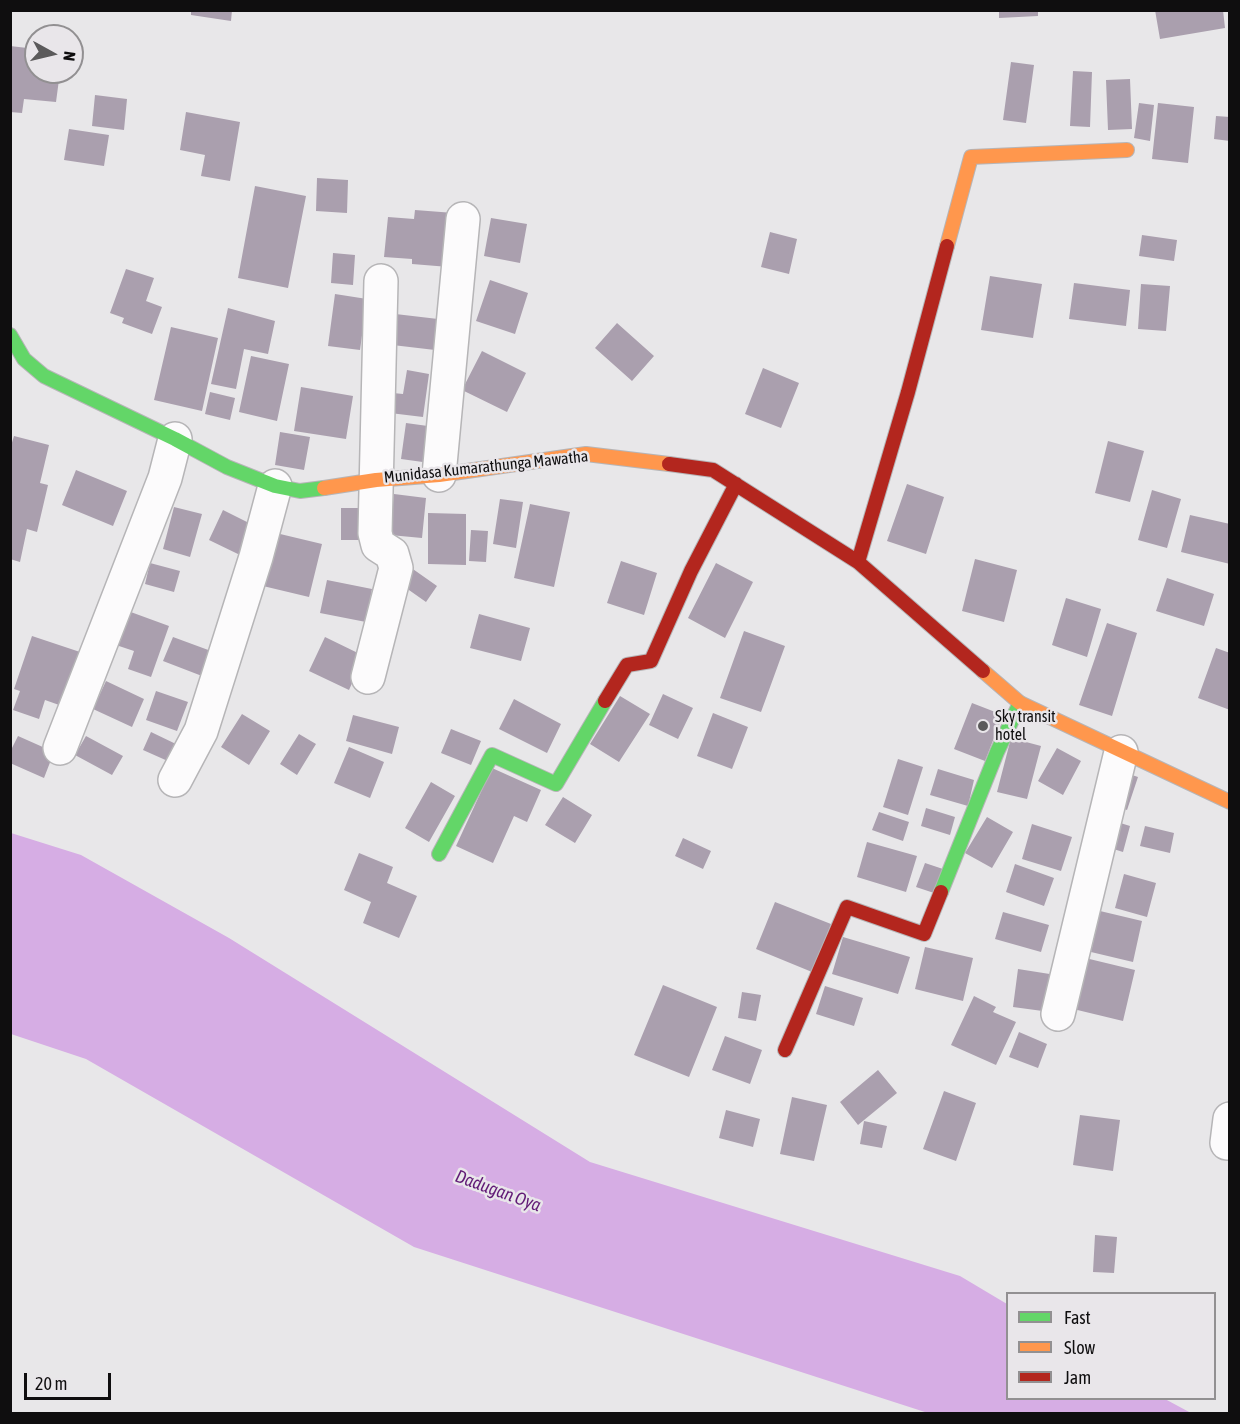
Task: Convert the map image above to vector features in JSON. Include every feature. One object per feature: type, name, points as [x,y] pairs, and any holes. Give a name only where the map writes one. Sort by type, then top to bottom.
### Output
[{"type":"street","points":[[858,562],[908,392],[971,157],[1127,150]]},
{"type":"street","points":[[439,476],[464,219]]},
{"type":"street","points":[[368,677],[396,568],[392,554],[378,544],[375,533],[381,281]]},
{"type":"street","name":"Munidasa Kumarathunga Mawatha","points":[[10,335],[24,358],[44,376],[175,439],[226,467],[275,486],[300,491],[376,480],[439,476],[586,454],[713,470],[858,562],[1020,703],[1121,752],[1228,794]]},
{"type":"street","points":[[60,748],[165,478],[175,439]]},
{"type":"street","points":[[439,854],[492,755],[556,784],[627,665],[651,661],[691,571],[736,484]]},
{"type":"street","points":[[175,780],[201,731],[256,557],[275,486]]},
{"type":"street","points":[[785,1050],[847,907],[924,934],[997,752],[1020,703]]},
{"type":"street","points":[[1058,1014],[1121,752]]},
{"type":"street","points":[[1230,1119],[1227,1143],[1230,1143]]},
{"type":"water","name":"Dadugan Oya","points":[[11,833],[81,855],[229,938],[590,1162],[960,1276],[1006,1303],[1006,1400],[1167,1400],[1191,1413],[928,1413],[414,1247],[86,1059],[11,1034]]},
{"type":"building","points":[[191,10],[232,10],[231,21],[191,15]]},
{"type":"building","points":[[999,10],[1038,10],[1038,16],[999,18]]},
{"type":"building","points":[[1155,10],[1223,10],[1225,28],[1160,39]]},
{"type":"building","points":[[10,46],[24,48],[24,84],[58,84],[56,102],[24,99],[22,113],[10,112]]},
{"type":"building","points":[[1011,62],[1034,65],[1026,123],[1003,120]]},
{"type":"building","points":[[1073,71],[1092,72],[1090,127],[1070,126]]},
{"type":"building","points":[[1130,79],[1132,129],[1108,130],[1106,80]]},
{"type":"building","points":[[95,95],[127,99],[124,130],[92,126]]},
{"type":"building","points":[[1139,103],[1154,105],[1150,141],[1134,138]]},
{"type":"building","points":[[1158,103],[1194,107],[1188,163],[1152,159]]},
{"type":"building","points":[[186,112],[240,122],[230,181],[201,176],[205,155],[180,150]]},
{"type":"building","points":[[1216,116],[1230,117],[1230,141],[1214,139]]},
{"type":"building","points":[[69,129],[109,135],[104,166],[64,160]]},
{"type":"building","points":[[317,178],[348,180],[347,213],[316,211]]},
{"type":"building","points":[[255,186],[306,196],[288,288],[238,278]]},
{"type":"building","points":[[415,210],[454,213],[449,267],[412,264],[412,259],[384,257],[388,217],[414,219]]},
{"type":"building","points":[[491,218],[527,224],[520,263],[484,256]]},
{"type":"building","points":[[770,232],[797,239],[789,274],[761,267]]},
{"type":"building","points":[[1142,235],[1177,240],[1174,261],[1139,256]]},
{"type":"building","points":[[333,253],[355,255],[353,285],[331,283]]},
{"type":"building","points":[[126,269],[154,278],[146,301],[162,307],[152,334],[122,323],[124,318],[110,313]]},
{"type":"building","points":[[990,276],[1042,284],[1033,338],[981,330]]},
{"type":"building","points":[[490,280],[528,293],[515,334],[476,321]]},
{"type":"building","points":[[1074,283],[1130,290],[1126,326],[1069,319]]},
{"type":"building","points":[[1141,284],[1170,286],[1166,331],[1138,329]]},
{"type":"building","points":[[335,294],[367,299],[360,350],[328,346]]},
{"type":"building","points":[[228,308],[275,321],[268,354],[244,349],[236,389],[211,384]]},
{"type":"building","points":[[387,313],[438,319],[435,350],[384,344]]},
{"type":"building","points":[[617,323],[654,356],[632,381],[595,348]]},
{"type":"building","points":[[171,327],[218,338],[202,411],[154,400]]},
{"type":"building","points":[[482,351],[526,373],[507,412],[462,390]]},
{"type":"building","points":[[251,356],[289,364],[277,421],[239,412]]},
{"type":"building","points":[[763,368],[799,383],[781,428],[745,414]]},
{"type":"building","points":[[407,370],[429,374],[423,417],[390,413],[393,393],[403,394]]},
{"type":"building","points":[[301,387],[353,396],[346,439],[294,431]]},
{"type":"building","points":[[210,392],[235,398],[230,420],[205,414]]},
{"type":"building","points":[[406,423],[435,427],[430,463],[401,459]]},
{"type":"building","points":[[280,432],[310,437],[304,470],[275,465]]},
{"type":"building","points":[[14,436],[49,445],[40,483],[48,485],[37,532],[27,529],[20,562],[10,559],[10,449]]},
{"type":"building","points":[[1108,441],[1144,451],[1130,502],[1095,493]]},
{"type":"building","points":[[76,470],[127,491],[113,526],[62,505]]},
{"type":"building","points":[[907,484],[944,497],[926,554],[887,541]]},
{"type":"building","points":[[1152,490],[1181,499],[1167,548],[1138,540]]},
{"type":"building","points":[[394,494],[426,498],[422,538],[390,535]]},
{"type":"building","points":[[500,499],[523,502],[516,548],[493,544]]},
{"type":"building","points":[[530,504],[570,512],[554,587],[514,578]]},
{"type":"building","points":[[174,507],[202,514],[190,557],[163,549]]},
{"type":"building","points":[[341,508],[367,508],[368,540],[341,540]]},
{"type":"building","points":[[223,510],[255,526],[240,555],[209,540]]},
{"type":"building","points":[[428,513],[466,514],[466,565],[428,564]]},
{"type":"building","points":[[1190,515],[1230,524],[1230,564],[1181,552]]},
{"type":"building","points":[[471,530],[488,531],[486,562],[469,561]]},
{"type":"building","points":[[276,533],[322,544],[309,597],[263,586]]},
{"type":"building","points":[[975,559],[1017,570],[1004,622],[962,611]]},
{"type":"building","points":[[621,561],[657,573],[644,615],[607,603]]},
{"type":"building","points":[[150,563],[180,571],[174,592],[145,584]]},
{"type":"building","points":[[716,563],[753,582],[725,638],[688,618]]},
{"type":"building","points":[[410,567],[437,586],[426,602],[399,583]]},
{"type":"building","points":[[1167,578],[1214,594],[1204,626],[1156,611]]},
{"type":"building","points":[[327,580],[372,589],[366,622],[320,613]]},
{"type":"building","points":[[1066,598],[1101,609],[1087,657],[1052,645]]},
{"type":"building","points":[[128,611],[169,626],[151,677],[128,669],[134,651],[116,645]]},
{"type":"building","points":[[479,614],[530,628],[521,661],[470,648]]},
{"type":"building","points":[[1107,623],[1137,633],[1112,716],[1079,705]]},
{"type":"building","points":[[744,631],[785,646],[761,712],[720,698]]},
{"type":"building","points":[[32,636],[80,652],[62,706],[45,700],[39,719],[13,710],[20,691],[14,689]]},
{"type":"building","points":[[173,637],[211,651],[202,676],[163,661]]},
{"type":"building","points":[[325,637],[364,656],[349,690],[309,671]]},
{"type":"building","points":[[1216,648],[1230,653],[1230,710],[1198,698]]},
{"type":"building","points":[[106,681],[144,699],[132,727],[93,709]]},
{"type":"building","points":[[156,691],[188,702],[177,731],[146,720]]},
{"type":"building","points":[[663,694],[693,708],[678,739],[649,725]]},
{"type":"building","points":[[620,696],[650,714],[619,762],[590,744]]},
{"type":"building","points":[[514,699],[561,724],[547,753],[499,729]]},
{"type":"building","points":[[972,703],[1003,715],[985,761],[954,749]]},
{"type":"building","points":[[713,713],[748,727],[732,769],[697,756]]},
{"type":"building","points":[[242,714],[270,731],[249,765],[221,747]]},
{"type":"building","points":[[353,715],[399,727],[392,754],[346,741]]},
{"type":"building","points":[[451,729],[481,741],[471,765],[441,753]]},
{"type":"building","points":[[151,732],[178,745],[170,762],[143,750]]},
{"type":"building","points":[[299,734],[316,744],[297,775],[280,764]]},
{"type":"building","points":[[18,736],[54,752],[44,778],[10,763],[10,752]]},
{"type":"building","points":[[86,736],[123,756],[112,775],[75,755]]},
{"type":"building","points":[[1011,738],[1041,746],[1027,799],[997,792]]},
{"type":"building","points":[[349,747],[384,762],[370,798],[334,783]]},
{"type":"building","points":[[1057,748],[1081,761],[1063,795],[1038,781]]},
{"type":"building","points":[[898,759],[923,767],[908,815],[883,807]]},
{"type":"building","points":[[492,768],[541,790],[527,822],[514,816],[493,863],[456,846]]},
{"type":"building","points":[[938,769],[974,780],[968,806],[930,795]]},
{"type":"building","points":[[1123,772],[1138,777],[1127,810],[1112,804]]},
{"type":"building","points":[[431,782],[455,796],[429,842],[405,828]]},
{"type":"building","points":[[563,797],[592,815],[575,843],[545,825]]},
{"type":"building","points":[[926,808],[955,817],[950,835],[921,826]]},
{"type":"building","points":[[879,812],[909,822],[903,841],[872,830]]},
{"type":"building","points":[[987,817],[1013,832],[992,868],[965,853]]},
{"type":"building","points":[[1114,821],[1130,826],[1123,852],[1107,847]]},
{"type":"building","points":[[1032,824],[1072,837],[1061,871],[1022,859]]},
{"type":"building","points":[[1145,826],[1174,833],[1170,853],[1140,846]]},
{"type":"building","points":[[683,838],[711,851],[703,869],[675,856]]},
{"type":"building","points":[[867,842],[917,856],[906,892],[857,877]]},
{"type":"building","points":[[359,853],[393,867],[387,883],[417,896],[399,938],[363,923],[371,902],[344,890]]},
{"type":"building","points":[[925,863],[943,869],[934,893],[916,887]]},
{"type":"building","points":[[1015,864],[1054,878],[1044,906],[1006,892]]},
{"type":"building","points":[[1124,874],[1156,883],[1147,917],[1115,908]]},
{"type":"building","points":[[775,902],[831,924],[812,972],[756,949]]},
{"type":"building","points":[[1100,911],[1142,921],[1133,962],[1091,952]]},
{"type":"building","points":[[1003,912],[1049,925],[1041,952],[995,939]]},
{"type":"building","points":[[843,937],[910,957],[898,994],[832,974]]},
{"type":"building","points":[[925,947],[973,958],[963,1001],[915,989]]},
{"type":"building","points":[[1077,956],[1135,970],[1123,1021],[1065,1007]]},
{"type":"building","points":[[1018,969],[1056,975],[1050,1012],[1013,1007]]},
{"type":"building","points":[[663,985],[717,1007],[689,1077],[634,1055]]},
{"type":"building","points":[[825,986],[863,998],[854,1026],[816,1014]]},
{"type":"building","points":[[742,992],[761,995],[756,1021],[738,1018]]},
{"type":"building","points":[[974,996],[996,1007],[993,1012],[1016,1022],[996,1065],[951,1045]]},
{"type":"building","points":[[1019,1032],[1047,1044],[1038,1068],[1009,1057]]},
{"type":"building","points":[[725,1036],[762,1050],[750,1084],[712,1070]]},
{"type":"building","points":[[878,1070],[897,1093],[858,1125],[840,1102]]},
{"type":"building","points":[[944,1091],[976,1103],[956,1161],[923,1149]]},
{"type":"building","points":[[792,1097],[827,1105],[814,1161],[780,1154]]},
{"type":"building","points":[[726,1110],[760,1119],[753,1147],[719,1138]]},
{"type":"building","points":[[1080,1115],[1120,1120],[1113,1171],[1073,1165]]},
{"type":"building","points":[[864,1121],[887,1126],[882,1148],[860,1144]]},
{"type":"building","points":[[1095,1235],[1117,1237],[1114,1273],[1093,1272]]},
{"type":"traffic: fast","points":[[10,335],[24,359],[44,376],[175,439],[227,467],[275,486],[300,491],[324,488]]},
{"type":"traffic: fast","points":[[439,854],[492,755],[556,784],[605,701]]},
{"type":"traffic: fast","points":[[941,892],[997,752],[1020,703]]},
{"type":"traffic: slow","points":[[947,246],[971,157],[1127,150]]},
{"type":"traffic: slow","points":[[324,488],[376,480],[439,475],[586,454],[669,464]]},
{"type":"traffic: slow","points":[[983,671],[1020,703],[1230,802]]},
{"type":"traffic: jam","points":[[858,562],[908,392],[947,246]]},
{"type":"traffic: jam","points":[[669,464],[713,470],[858,562],[983,671]]},
{"type":"traffic: jam","points":[[605,701],[627,665],[651,661],[691,571],[736,484]]},
{"type":"traffic: jam","points":[[785,1050],[847,907],[924,934],[941,892]]},
{"type":"place","name":"Sky transit hotel","points":[[983,726]]}]
